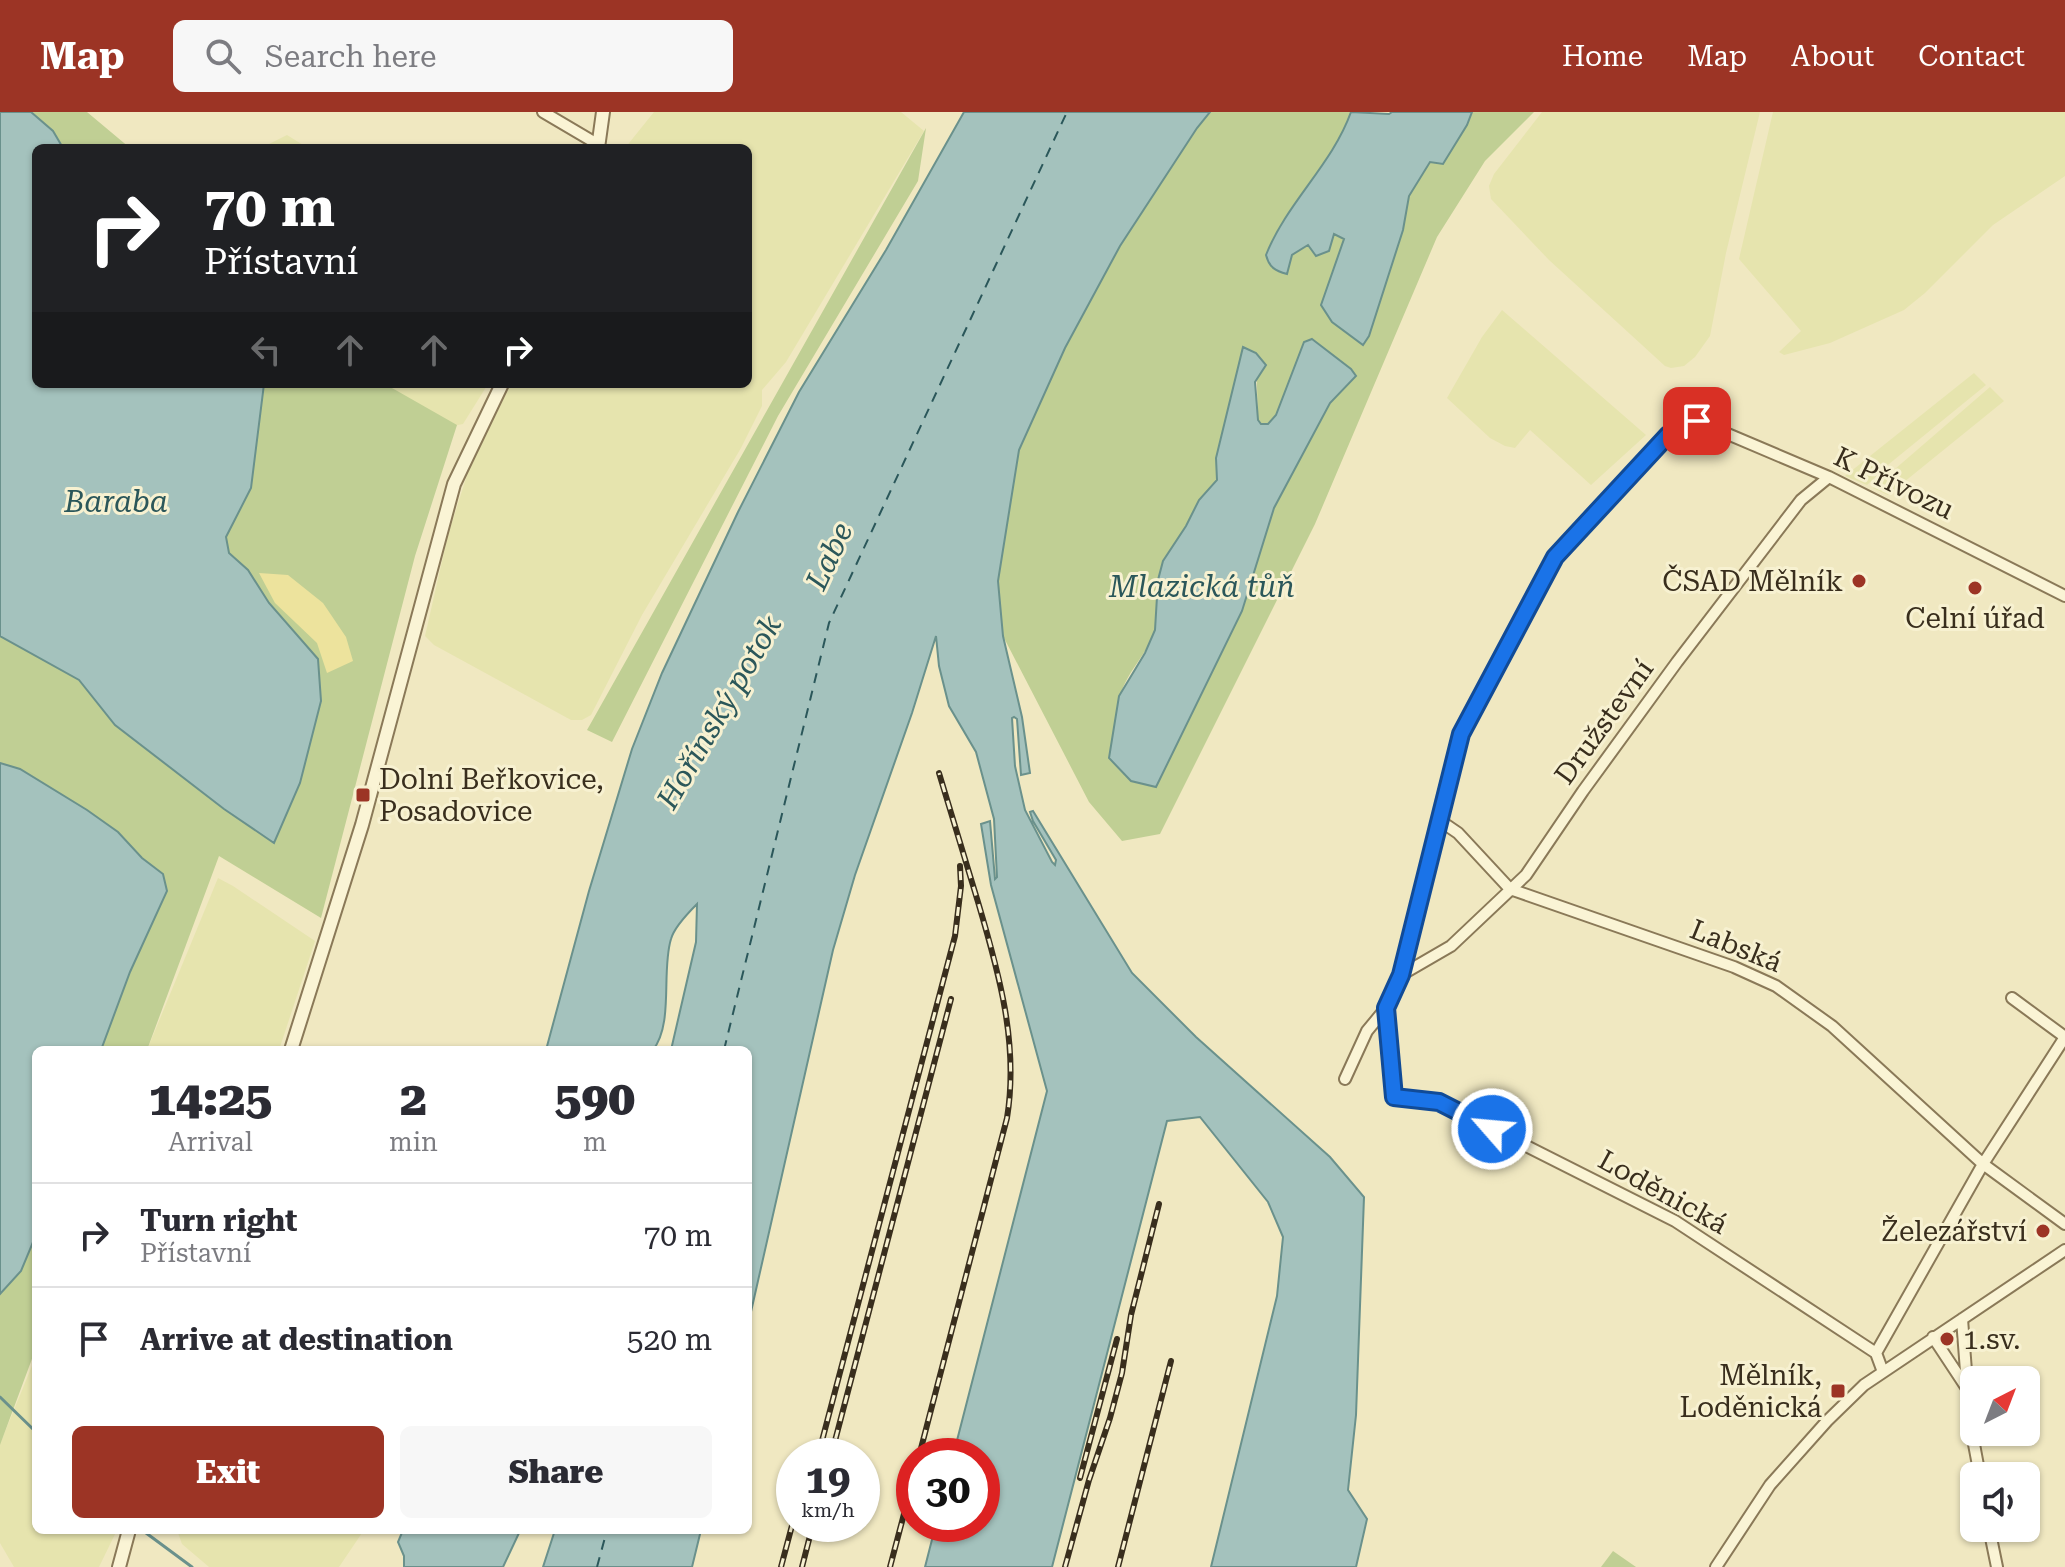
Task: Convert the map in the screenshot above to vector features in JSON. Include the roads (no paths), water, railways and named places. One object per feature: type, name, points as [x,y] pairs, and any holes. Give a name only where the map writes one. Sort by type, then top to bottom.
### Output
[{"type":"street","points":[[543,112],[593,144]]},
{"type":"street","points":[[598,144],[603,112]]},
{"type":"street","points":[[292,1046],[362,825],[454,484],[500,388]]},
{"type":"street","name":"K Přívozu","points":[[1439,820],[1461,734],[1555,557],[1668,435],[1697,421],[1829,477],[2065,596]]},
{"type":"street","name":"Družstevní","points":[[1401,975],[1451,946],[1526,875],[1669,673],[1801,500],[1829,477]]},
{"type":"street","points":[[1345,1079],[1367,1031],[1386,1008],[1401,975],[1439,820]]},
{"type":"street","name":"Labská","points":[[1439,820],[1458,833],[1510,889],[1734,967],[1776,986],[1832,1026],[1983,1164],[2065,1224]]},
{"type":"street","points":[[1883,1372],[1876,1353],[1983,1164],[2065,1037],[2012,998]]},
{"type":"street","name":"Loděnická","points":[[1386,1008],[1394,1097],[1439,1102],[1675,1221],[1876,1353]]},
{"type":"street","points":[[1716,1567],[1770,1485],[1827,1421],[1883,1372],[2065,1250]]},
{"type":"street","points":[[1962,1319],[1965,1366]]},
{"type":"street","points":[[1933,1337],[1960,1378]]},
{"type":"street","points":[[119,1567],[128,1534]]},
{"type":"street","points":[[1992,1542],[1997,1567]]},
{"type":"water","name":"Baraba","points":[[0,112],[31,112],[53,131],[61,144],[32,144],[32,388],[264,388],[251,488],[226,537],[229,553],[248,570],[269,603],[318,659],[321,701],[300,783],[274,843],[224,809],[115,725],[79,680],[0,636]]},
{"type":"water","points":[[964,112],[1210,112],[1120,246],[1065,348],[1019,450],[998,581],[1003,636],[1022,717],[1030,773],[1021,775],[1017,719],[1014,717],[1015,766],[1025,810],[1052,862],[1055,865],[1056,860],[1030,812],[1033,811],[1132,973],[1196,1037],[1330,1157],[1364,1197],[1356,1415],[1348,1490],[1367,1519],[1356,1567],[1211,1567],[1277,1296],[1283,1237],[1268,1202],[1200,1117],[1167,1121],[1052,1567],[925,1567],[931,1542],[1000,1542],[1000,1438],[958,1438],[1047,1091],[991,885],[981,824],[990,821],[995,879],[994,819],[976,752],[949,706],[939,666],[936,636],[855,875],[833,950],[752,1307],[752,1046],[672,1046],[696,942],[697,904],[678,925],[671,939],[663,1026],[655,1046],[547,1046],[632,749],[662,673],[799,392],[886,250]]},
{"type":"water","points":[[1351,112],[1472,112],[1443,164],[1430,162],[1409,196],[1403,230],[1369,336],[1363,345],[1332,322],[1321,305],[1344,239],[1334,234],[1329,251],[1316,256],[1308,245],[1292,255],[1287,274],[1273,268],[1266,255],[1285,218],[1333,149]]},
{"type":"water","name":"Mlazická tůň","points":[[1312,339],[1356,376],[1330,403],[1274,508],[1242,611],[1156,787],[1131,781],[1109,758],[1119,696],[1155,630],[1158,580],[1163,561],[1199,500],[1217,480],[1216,458],[1243,347],[1256,353],[1266,365],[1255,382],[1258,420],[1261,424],[1268,424],[1276,415],[1304,342]]},
{"type":"water","points":[[0,763],[20,769],[118,832],[142,858],[163,874],[167,891],[130,972],[102,1046],[32,1046],[32,1245],[21,1271],[0,1294]]},
{"type":"water","points":[[401,1534],[519,1534],[503,1567],[404,1567],[404,1556],[398,1542]]},
{"type":"water","points":[[554,1534],[700,1534],[692,1567],[543,1567]]},
{"type":"waterway","points":[[0,1397],[32,1428]]},
{"type":"waterway","points":[[147,1534],[192,1567]]},
{"type":"railway","points":[[924,1438],[1007,1118],[1010,1090],[1009,1036],[1000,982],[939,773]]},
{"type":"railway","points":[[823,1438],[955,936],[961,886],[960,866]]},
{"type":"railway","points":[[836,1438],[951,999]]},
{"type":"railway","points":[[1065,1567],[1122,1373],[1131,1315],[1159,1204]]},
{"type":"railway","points":[[1080,1478],[1117,1339]]},
{"type":"railway","points":[[1118,1567],[1171,1361]]},
{"type":"railway","points":[[781,1567],[788,1542]]},
{"type":"railway","points":[[802,1567],[808,1542]]},
{"type":"railway","points":[[890,1567],[897,1542]]},
{"type":"place","name":"ČSAD Mělník","points":[[1859,581]]},
{"type":"place","name":"Celní úřad","points":[[1975,588]]},
{"type":"place","name":"Dolní Beřkovice, Posadovice","points":[[363,795]]},
{"type":"place","name":"Železářství","points":[[2043,1231]]},
{"type":"place","name":"1.sv.","points":[[1947,1339]]},
{"type":"place","name":"Mělník, Loděnická","points":[[1838,1391]]},
{"type":"water label","name":"Labe","points":[[829,556]]},
{"type":"water label","name":"Hořínský potok","points":[[719,712]]}]
